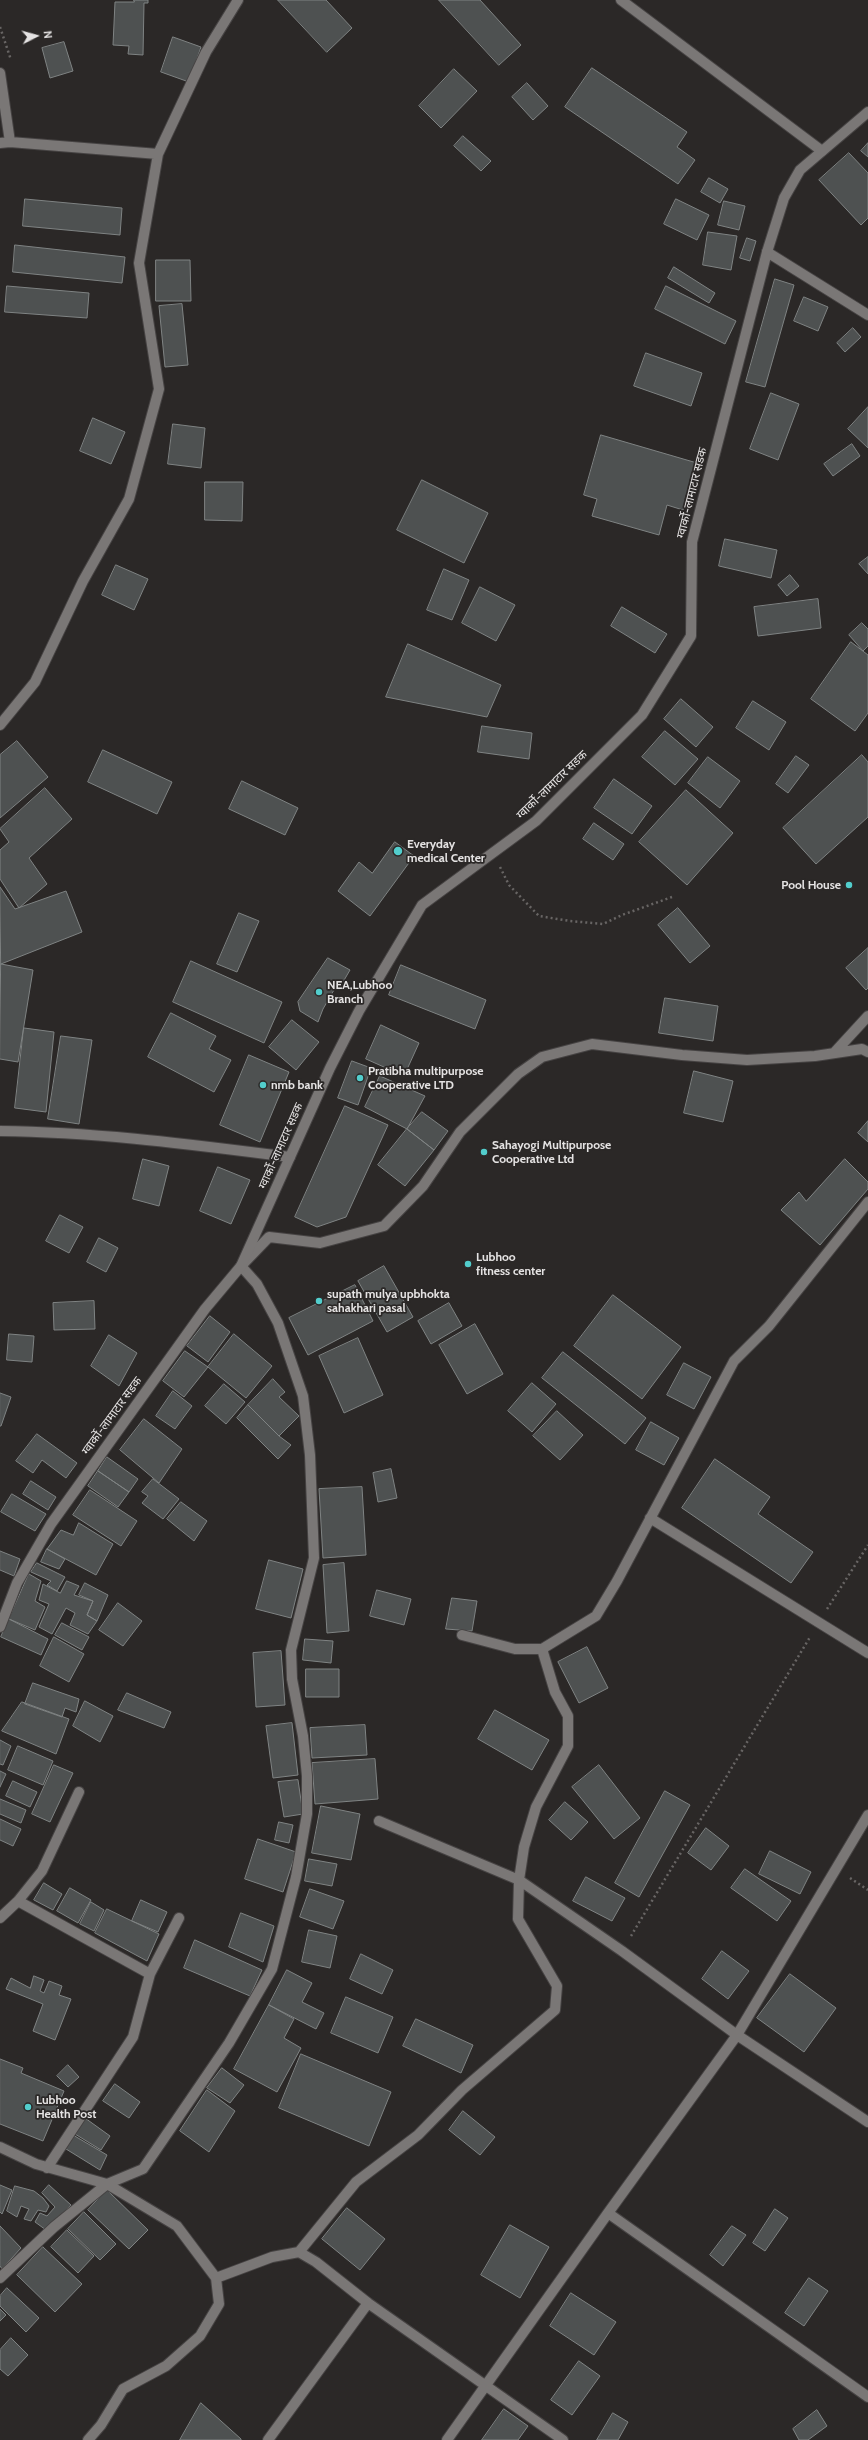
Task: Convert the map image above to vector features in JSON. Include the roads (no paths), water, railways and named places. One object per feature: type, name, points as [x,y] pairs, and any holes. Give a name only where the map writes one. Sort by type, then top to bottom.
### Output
[{"type":"street","points":[[0,725],[35,682],[83,582],[129,499],[159,389],[139,263],[158,154],[206,52],[238,0]]},
{"type":"street","points":[[621,0],[822,151]]},
{"type":"street","points":[[0,73],[5,142],[158,154]]},
{"type":"street","name":"ग्वार्को-लामाटार सडक","points":[[0,1627],[17,1583],[51,1524],[205,1309],[241,1266],[290,1157],[359,1011],[422,905],[536,821],[642,715],[691,636],[692,542],[767,252],[784,198],[800,170],[868,112]]},
{"type":"street","points":[[767,252],[868,315]]},
{"type":"street","points":[[834,1053],[868,1016]]},
{"type":"street","points":[[0,2278],[54,2227],[107,2184],[143,2169],[230,2043],[272,1970],[296,1877],[307,1814],[307,1776],[292,1679],[291,1650],[314,1558],[306,1426],[302,1396],[278,1323],[257,1284],[241,1266],[269,1237],[320,1243],[384,1226],[423,1186],[460,1132],[518,1074],[542,1057],[592,1044],[682,1055],[747,1060],[834,1053],[862,1049],[868,1052]]},
{"type":"street","points":[[0,1131],[58,1132],[138,1138],[290,1157]]},
{"type":"street","points":[[462,1635],[514,1649],[542,1649],[596,1616],[734,1361],[769,1326],[868,1202]]},
{"type":"street","points":[[650,1518],[868,1653]]},
{"type":"street","points":[[216,2278],[272,2257],[299,2252],[356,2182],[418,2135],[462,2090],[554,2010],[557,1986],[518,1920],[519,1880],[524,1847],[536,1807],[568,1746],[568,1716],[555,1692],[542,1649]]},
{"type":"street","points":[[0,1918],[18,1901],[42,1871],[79,1792]]},
{"type":"street","points":[[447,2440],[608,2213],[737,2035],[868,1815]]},
{"type":"street","points":[[379,1822],[519,1880],[622,1951],[737,2035],[868,2122]]},
{"type":"street","points":[[18,1901],[150,1974]]},
{"type":"street","points":[[47,2168],[133,2036],[150,1974],[179,1918]]},
{"type":"street","points":[[0,2147],[47,2168],[107,2184],[177,2226],[216,2278],[219,2304],[200,2336],[166,2366],[123,2389],[101,2425],[88,2440]]},
{"type":"street","points":[[608,2213],[868,2396]]},
{"type":"street","points":[[299,2252],[316,2262],[368,2303],[563,2440]]},
{"type":"street","points":[[268,2440],[368,2303]]},
{"type":"place","name":"Everyday medical Center","points":[[398,851]]},
{"type":"place","name":"Pool House","points":[[849,885]]},
{"type":"place","name":"NEA,Lubhoo Branch","points":[[319,992]]},
{"type":"place","name":"Pratibha multipurpose Cooperative LTD","points":[[360,1078]]},
{"type":"place","name":"nmb bank","points":[[263,1085]]},
{"type":"place","name":"Sahayogi Multipurpose Cooperative Ltd","points":[[484,1152]]},
{"type":"place","name":"Lubhoo fitness center","points":[[468,1264]]},
{"type":"place","name":"supath mulya upbhokta sahakhari pasal","points":[[319,1301]]},
{"type":"place","name":"Lubhoo Health Post","points":[[28,2107]]}]
